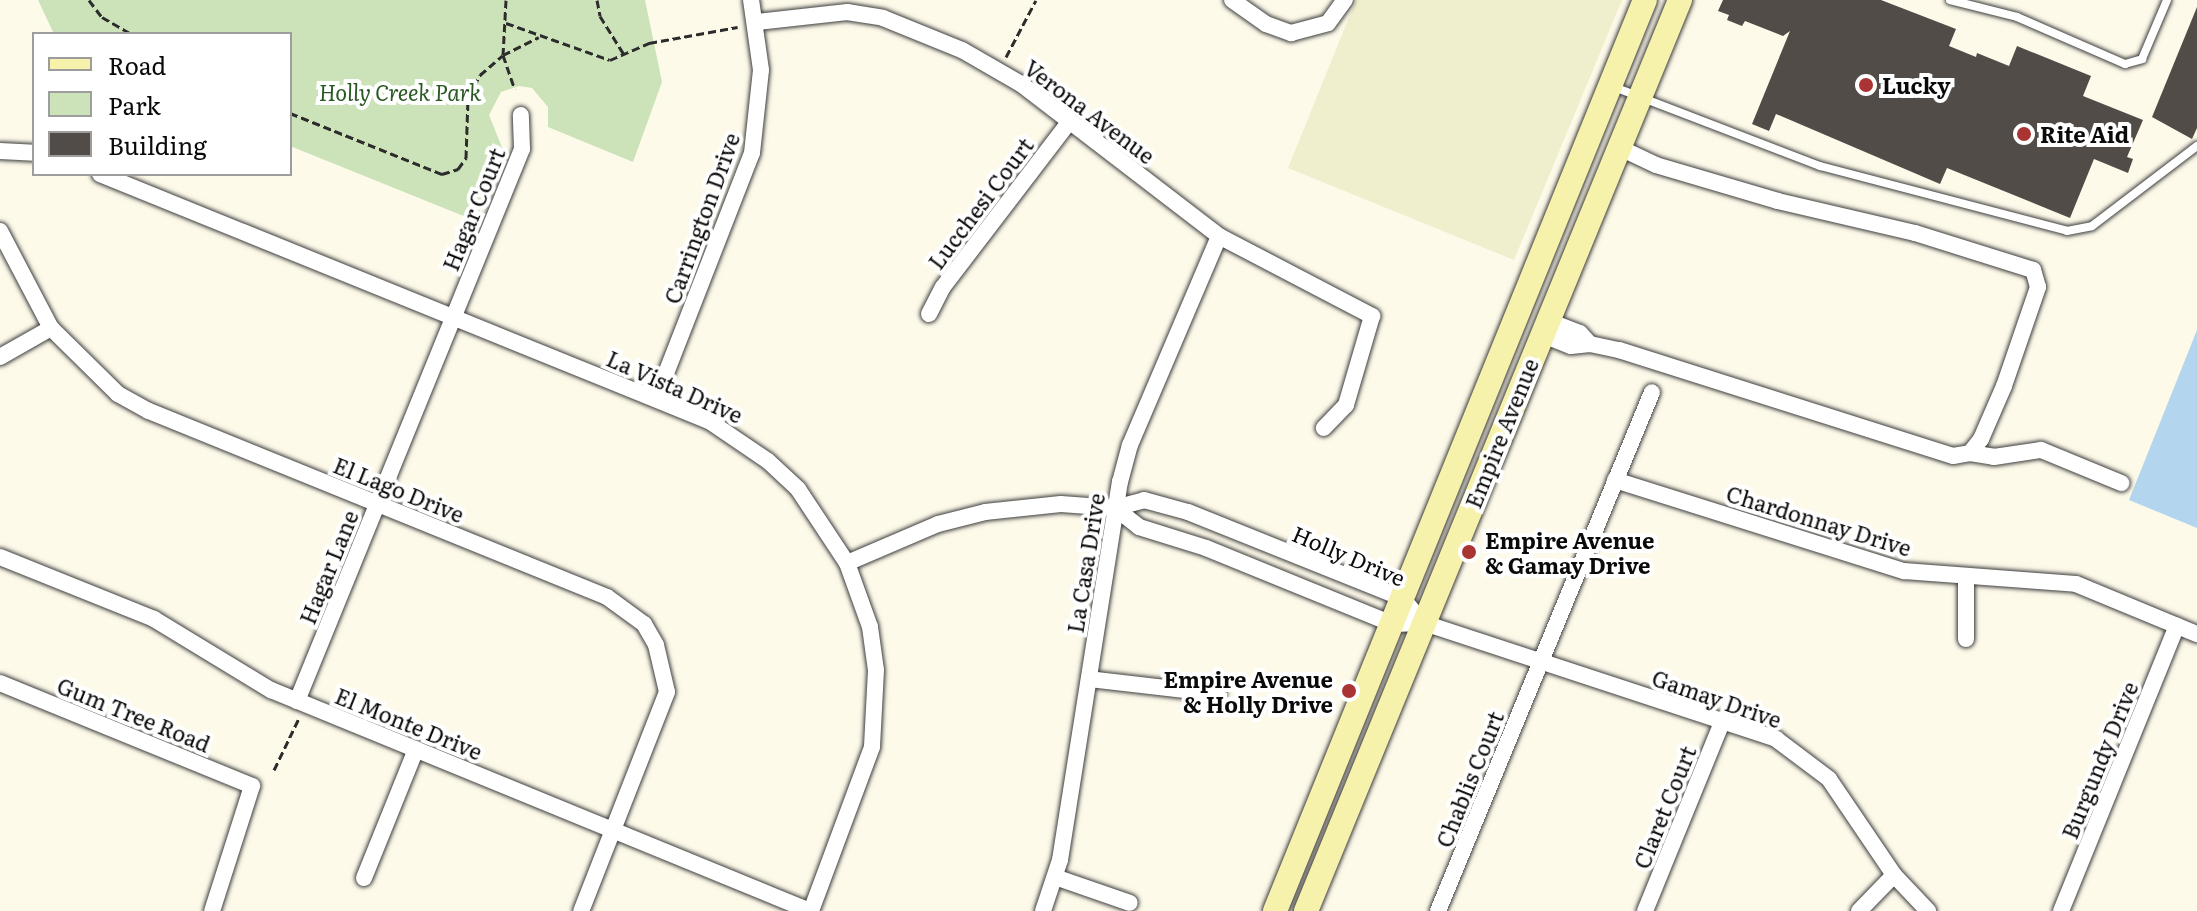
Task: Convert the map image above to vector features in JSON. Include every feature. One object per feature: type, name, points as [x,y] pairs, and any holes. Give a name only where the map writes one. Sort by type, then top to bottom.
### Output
[{"type":"main road","name":"Empire Avenue","points":[[1275,911],[1645,0]]},
{"type":"main road","name":"Empire Avenue","points":[[1306,911],[1543,327],[1680,0]]},
{"type":"main road","points":[[1543,327],[1529,317],[1552,260],[1556,222]]},
{"type":"street","name":"Carrington Drive","points":[[656,399],[752,153],[761,98],[757,22],[751,0]]},
{"type":"street","points":[[1232,0],[1266,24],[1291,33],[1328,23],[1345,0]]},
{"type":"street","name":"Verona Avenue","points":[[757,22],[814,12],[883,18],[992,66],[1219,236],[1372,316],[1346,405],[1324,428]]},
{"type":"street","name":"Hagar Court","points":[[454,317],[522,149],[521,115]]},
{"type":"street","name":"Lucchesi Court","points":[[929,314],[943,287],[1069,122]]},
{"type":"street","points":[[1618,147],[1656,165],[1778,201],[1915,233],[2033,270],[2038,287],[2022,337],[1981,439],[1970,453]]},
{"type":"street","points":[[0,151],[32,153]]},
{"type":"street","name":"La Vista Drive","points":[[105,176],[709,421],[768,461],[818,513],[847,563],[870,627],[876,670],[874,735],[863,783],[811,911]]},
{"type":"street","name":"El Lago Drive","points":[[0,231],[51,328],[90,371],[149,411],[607,597],[644,624],[660,656],[667,692],[581,911]]},
{"type":"street","name":"La Casa Drive","points":[[1043,911],[1055,877],[1115,508],[1130,445],[1219,236]]},
{"type":"street","name":"Hagar Lane","points":[[297,701],[454,317]]},
{"type":"street","points":[[1543,327],[1571,346],[1590,344],[1901,439],[1932,453],[1970,453],[1994,457],[2041,450],[2121,483]]},
{"type":"street","points":[[0,357],[51,328]]},
{"type":"street","name":"Chablis Court","points":[[1438,911],[1652,392]]},
{"type":"street","name":"Chardonnay Drive","points":[[1615,480],[1904,571],[2048,578],[2076,584],[2197,634]]},
{"type":"street","name":"Holly Drive","points":[[847,563],[938,524],[985,512],[1061,504],[1115,508],[1144,500],[1188,512],[1402,598],[1424,623]]},
{"type":"street","name":"Holly Drive","points":[[1115,508],[1139,527],[1206,548],[1392,624],[1424,623]]},
{"type":"street","name":"El Monte Drive","points":[[0,557],[168,626],[255,683],[811,911]]},
{"type":"street","points":[[1966,576],[1966,639]]},
{"type":"street","name":"Gamay Drive","points":[[1424,623],[1776,739],[1829,779],[1894,875],[1928,911]]},
{"type":"street","name":"Burgundy Drive","points":[[2061,911],[2177,626]]},
{"type":"street","points":[[1089,679],[1218,694]]},
{"type":"street","name":"Gum Tree Road","points":[[0,683],[252,786],[212,911]]},
{"type":"street","name":"Claret Court","points":[[1645,911],[1723,720]]},
{"type":"street","points":[[364,878],[416,749]]},
{"type":"street","points":[[1859,911],[1894,875]]},
{"type":"street","points":[[1055,877],[1130,903]]},
{"type":"lane","points":[[1950,0],[2017,17],[2125,64],[2142,59],[2167,0]]},
{"type":"lane","points":[[1609,85],[1820,166],[2067,231],[2092,226],[2197,146]]},
{"type":"path","points":[[89,0],[102,17],[128,32]]},
{"type":"path","points":[[506,0],[503,55],[515,89]]},
{"type":"path","points":[[597,0],[600,16],[625,56]]},
{"type":"path","points":[[1006,57],[1036,0]]},
{"type":"path","points":[[506,23],[594,57],[625,56],[649,43],[757,22]]},
{"type":"path","points":[[292,114],[442,174],[458,169],[466,158],[468,97],[480,75],[503,55],[539,37]]},
{"type":"path","points":[[274,770],[299,718]]},
{"type":"green space","name":"Holly Creek Park","points":[[38,0],[645,0],[662,82],[633,162],[548,127],[548,107],[532,88],[519,86],[501,92],[489,115],[503,150],[476,221],[292,147],[292,32],[53,32]]},
{"type":"green space","points":[[1356,0],[1622,0],[1514,260],[1288,168]]},
{"type":"water","points":[[2197,330],[2197,528],[2129,500]]},
{"type":"building","points":[[1723,0],[1881,0],[1956,29],[1949,46],[1976,57],[1977,53],[2009,66],[2017,46],[2091,76],[2083,96],[2143,120],[2127,157],[2133,159],[2128,173],[2094,159],[2070,218],[1947,168],[1940,184],[1776,114],[1769,131],[1752,124],[1790,31],[1783,36],[1745,21],[1742,26],[1727,20],[1729,15],[1718,11]]},
{"type":"building","points":[[2197,7],[2197,128],[2192,139],[2152,117]]},
{"type":"place","name":"Lucky","points":[[1866,85]]},
{"type":"place","name":"Rite Aid","points":[[2024,134]]},
{"type":"place","name":"Empire Avenue & Gamay Drive","points":[[1469,552]]},
{"type":"place","name":"Empire Avenue & Holly Drive","points":[[1349,691]]}]
